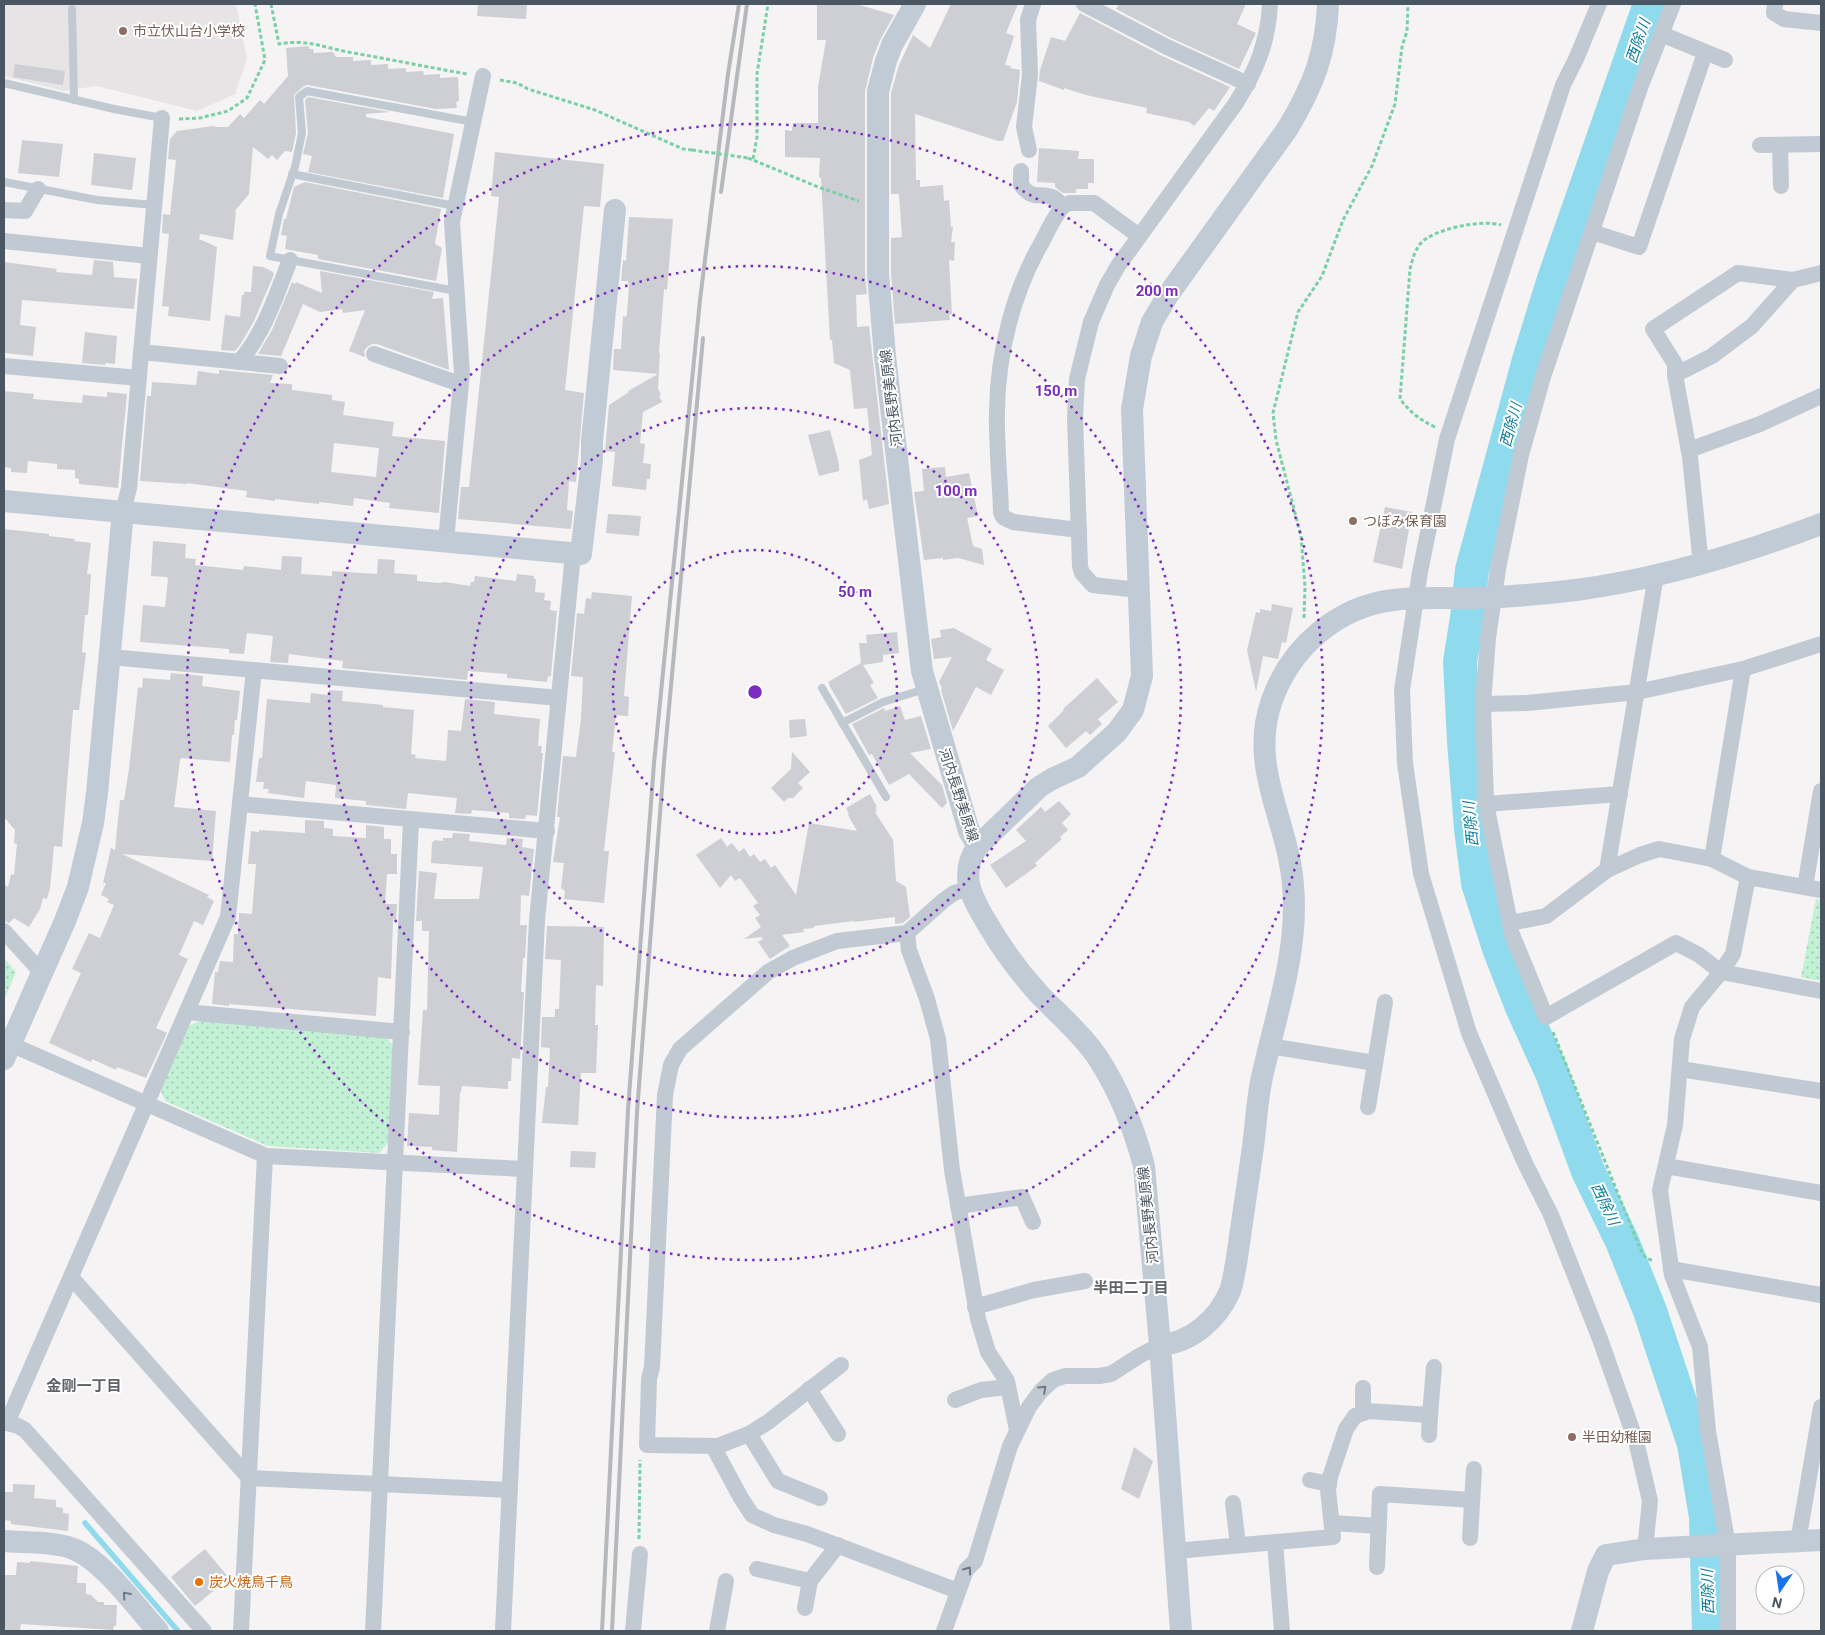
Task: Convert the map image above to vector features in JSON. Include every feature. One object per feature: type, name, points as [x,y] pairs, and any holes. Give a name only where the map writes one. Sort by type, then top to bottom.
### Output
[{"type":"street","name":"河内長野美原線","points":[[915,4],[892,45],[878,91],[877,205],[878,274],[922,671],[969,831],[978,846],[970,861],[969,888],[974,901],[1005,952],[1040,995],[1069,1023],[1097,1057],[1127,1111],[1144,1166],[1160,1345],[1181,1631]]},
{"type":"street","points":[[1029,150],[1024,127],[1030,75],[1028,20],[1033,4]]},
{"type":"street","points":[[1084,4],[1167,47],[1248,84]]},
{"type":"street","points":[[1138,590],[1093,585],[1082,573],[1080,566],[1075,408],[1077,379],[1081,360],[1092,322],[1107,285],[1139,236],[1248,84],[1263,52],[1270,4]]},
{"type":"street","points":[[978,846],[1039,787],[1078,767],[1104,745],[1129,718],[1139,692],[1142,676],[1132,409],[1135,383],[1144,348],[1152,322],[1168,295],[1288,128],[1299,109],[1316,73],[1322,52],[1328,4]]},
{"type":"street","points":[[1599,4],[1563,85],[1449,433],[1402,690],[1405,763],[1421,874],[1469,1033],[1524,1161],[1551,1215],[1600,1339],[1636,1442],[1650,1500],[1652,1549]]},
{"type":"street","points":[[1673,4],[1641,85],[1542,380],[1521,455],[1489,597],[1483,704],[1486,804],[1511,932],[1546,1017],[1676,943],[1698,955],[1721,972],[1821,991]]},
{"type":"street","points":[[1775,4],[1774,13],[1784,19],[1821,23]]},
{"type":"street","points":[[1661,34],[1725,60]]},
{"type":"street","points":[[1592,232],[1639,247],[1705,53]]},
{"type":"street","points":[[446,541],[462,372],[452,222],[482,76]]},
{"type":"street","points":[[162,118],[129,488],[122,511],[97,793],[88,847],[78,887],[7,1052],[147,1104],[265,1156],[525,1169]]},
{"type":"street","points":[[1760,145],[1821,144]]},
{"type":"street","points":[[1780,145],[1781,186]]},
{"type":"street","points":[[1021,171],[1021,186],[1025,191],[1031,195],[1054,198],[1063,206]]},
{"type":"street","points":[[4,210],[25,211],[38,189]]},
{"type":"street","points":[[1079,530],[1013,522],[1003,517],[1001,512],[997,411],[998,388],[1005,344],[1015,304],[1029,268],[1063,206],[1070,203],[1094,203],[1139,236]]},
{"type":"street","points":[[4,501],[580,554],[592,460],[592,441],[615,210]]},
{"type":"street","points":[[4,241],[149,256]]},
{"type":"street","points":[[239,362],[253,345],[264,325],[290,260]]},
{"type":"street","points":[[1701,565],[1689,450],[1675,375],[1675,364],[1654,329],[1738,273],[1793,280],[1821,273]]},
{"type":"street","points":[[1675,375],[1712,356],[1752,326],[1793,280]]},
{"type":"street","points":[[141,352],[280,366]]},
{"type":"street","points":[[374,354],[460,384]]},
{"type":"street","points":[[4,366],[138,378]]},
{"type":"street","points":[[1689,450],[1760,424],[1821,396]]},
{"type":"street","points":[[944,1631],[966,1570],[976,1561],[1017,1430],[1028,1407],[1040,1391],[1053,1380],[1065,1376],[1111,1374],[1160,1345],[1172,1344],[1189,1337],[1217,1313],[1230,1290],[1237,1255],[1261,1080],[1289,957],[1292,933],[1293,886],[1288,852],[1267,777],[1264,750],[1266,724],[1272,699],[1289,666],[1304,646],[1326,625],[1357,608],[1393,600],[1489,597],[1578,590],[1656,576],[1701,565],[1778,541],[1821,524]]},
{"type":"street","points":[[503,1631],[537,920],[573,554]]},
{"type":"street","points":[[1607,870],[1656,576]]},
{"type":"street","points":[[1483,704],[1527,703],[1637,692],[1743,669],[1821,644]]},
{"type":"street","points":[[110,657],[559,698]]},
{"type":"street","points":[[1712,859],[1743,669]]},
{"type":"street","points":[[193,1628],[25,1430],[5,1423],[71,1277],[228,917],[254,670]]},
{"type":"street","points":[[1804,887],[1821,791]]},
{"type":"street","points":[[1486,804],[1620,794]]},
{"type":"street","points":[[240,804],[546,832]]},
{"type":"street","points":[[373,1631],[411,820]]},
{"type":"street","points":[[1510,923],[1546,916],[1607,870],[1659,849],[1712,859],[1748,877],[1821,890]]},
{"type":"street","points":[[1728,1631],[1700,1347],[1670,1264],[1660,1190],[1675,1125],[1682,1039],[1692,1007],[1721,972],[1733,954],[1748,877]]},
{"type":"street","points":[[841,1365],[768,1422],[749,1434],[718,1446],[647,1446],[665,1095],[670,1065],[680,1049],[768,972],[793,958],[836,941],[907,933],[944,900],[954,893],[969,888]]},
{"type":"street","points":[[4,931],[42,973]]},
{"type":"street","points":[[907,933],[909,950],[927,1000],[938,1039],[946,1124],[976,1307],[988,1352],[1007,1381],[1017,1430]]},
{"type":"street","points":[[1368,1108],[1385,1002]]},
{"type":"street","points":[[187,1012],[402,1032]]},
{"type":"street","points":[[1269,1046],[1375,1064]]},
{"type":"street","points":[[1680,1070],[1821,1091]]},
{"type":"street","points":[[241,1631],[265,1156]]},
{"type":"street","points":[[1666,1166],[1821,1193]]},
{"type":"street","points":[[958,1206],[1022,1197],[1033,1222]]},
{"type":"street","points":[[1670,1264],[1821,1295]]},
{"type":"street","points":[[71,1277],[249,1478],[510,1490]]},
{"type":"street","points":[[976,1307],[1034,1290],[1085,1281]]},
{"type":"street","points":[[1429,1434],[1434,1367]]},
{"type":"street","points":[[955,1400],[981,1390],[1008,1387]]},
{"type":"street","points":[[1363,1388],[1363,1413]]},
{"type":"street","points":[[809,1389],[838,1434]]},
{"type":"street","points":[[1798,1542],[1821,1407]]},
{"type":"street","points":[[1175,1551],[1333,1537],[1329,1484],[1346,1429],[1356,1416],[1368,1411],[1430,1414]]},
{"type":"street","points":[[749,1434],[778,1481],[820,1498]]},
{"type":"street","points":[[714,1446],[752,1515],[774,1525],[838,1545],[958,1591]]},
{"type":"street","points":[[1470,1538],[1474,1469]]},
{"type":"street","points":[[1310,1480],[1329,1484]]},
{"type":"street","points":[[1378,1567],[1380,1494],[1472,1500]]},
{"type":"street","points":[[1233,1503],[1238,1545]]},
{"type":"street","points":[[1332,1523],[1379,1526]]},
{"type":"street","points":[[1582,1631],[1598,1571],[1606,1556],[1652,1549],[1821,1540]]},
{"type":"street","points":[[4,1541],[53,1545],[75,1549],[89,1557],[105,1571],[158,1631]]},
{"type":"street","points":[[1275,1542],[1282,1631]]},
{"type":"street","points":[[805,1608],[810,1581],[838,1545]]},
{"type":"street","points":[[633,1631],[640,1554]]},
{"type":"street","points":[[757,1569],[810,1581]]},
{"type":"street","points":[[717,1631],[726,1581]]},
{"type":"lane","points":[[72,9],[74,100]]},
{"type":"lane","points":[[4,83],[162,118]]},
{"type":"lane","points":[[456,291],[270,256],[302,133],[298,97],[307,91],[473,122]]},
{"type":"lane","points":[[292,174],[455,206]]},
{"type":"lane","points":[[4,182],[97,200],[154,205]]},
{"type":"lane","points":[[822,688],[886,797]]},
{"type":"lane","points":[[842,723],[883,702],[927,689]]},
{"type":"path","points":[[162,118],[200,118],[228,111],[247,98],[265,60],[255,4]]},
{"type":"path","points":[[271,4],[279,44],[295,41],[317,44],[344,51],[517,83],[528,89],[595,110],[683,149],[754,159],[818,187],[848,198],[877,205]]},
{"type":"path","points":[[754,159],[757,137],[757,74],[768,4]]},
{"type":"path","points":[[1313,637],[1304,628],[1305,587],[1301,536],[1276,440],[1273,412],[1298,312],[1322,276],[1343,220],[1372,166],[1395,104],[1402,47],[1407,31],[1408,4]]},
{"type":"path","points":[[1449,433],[1419,419],[1407,409],[1400,399],[1410,270],[1414,255],[1421,243],[1445,230],[1488,222],[1516,229]]},
{"type":"path","points":[[1546,1017],[1642,1251],[1650,1261],[1670,1264]]},
{"type":"path","points":[[640,1554],[638,1549],[640,1456],[647,1446]]},
{"type":"shaded area","name":"市立伏山台小学校","points":[[4,4],[236,4],[247,59],[235,94],[197,111],[96,86],[64,91],[4,76]]},
{"type":"green space","points":[[1816,899],[1821,900],[1821,981],[1801,977]]},
{"type":"green space","points":[[4,958],[16,972],[4,1000]]},
{"type":"green space","points":[[204,1019],[384,1035],[394,1046],[389,1142],[379,1153],[268,1146],[165,1101],[160,1089],[188,1026]]},
{"type":"building","points":[[478,4],[527,4],[526,19],[477,16]]},
{"type":"building","points":[[817,4],[856,4],[894,15],[880,40],[873,58],[865,91],[865,274],[867,294],[856,295],[857,327],[869,326],[889,504],[869,509],[867,499],[863,501],[859,460],[872,455],[867,408],[854,409],[850,370],[834,363],[832,340],[830,340],[821,178],[819,177],[820,158],[785,157],[785,130],[792,131],[793,123],[818,123],[818,87],[826,40],[817,40]]},
{"type":"building","points":[[951,4],[1018,4],[1006,33],[1014,36],[1005,65],[1020,70],[1017,102],[1003,141],[915,114],[916,180],[920,180],[920,187],[943,185],[944,201],[949,200],[951,227],[953,227],[951,242],[955,242],[954,261],[949,260],[952,314],[949,315],[950,320],[895,324],[891,273],[891,238],[902,237],[899,194],[891,194],[891,93],[899,65],[913,35],[930,48]]},
{"type":"building","points":[[1119,4],[1246,4],[1237,24],[1256,33],[1239,69],[1171,38],[1116,9]]},
{"type":"building","points":[[1080,13],[1162,56],[1230,87],[1214,111],[1209,108],[1194,126],[1189,122],[1146,113],[1147,108],[1086,95],[1064,88],[1064,90],[1039,81],[1040,70],[1051,37],[1065,41]]},
{"type":"building","points":[[309,46],[309,49],[313,49],[314,53],[333,52],[336,57],[353,57],[353,61],[371,60],[371,65],[388,64],[388,69],[406,68],[406,72],[423,71],[424,75],[440,74],[440,78],[458,77],[459,101],[456,102],[457,108],[436,109],[308,85],[304,86],[294,95],[296,133],[292,152],[285,151],[277,160],[272,155],[268,159],[253,147],[249,194],[234,212],[236,211],[233,240],[200,234],[199,239],[217,247],[210,321],[168,316],[169,307],[162,306],[169,234],[162,233],[163,214],[170,215],[176,160],[168,159],[170,139],[177,131],[214,126],[228,127],[240,114],[244,118],[260,100],[264,104],[288,76],[286,48]]},
{"type":"building","points":[[15,64],[65,71],[63,85],[13,77]]},
{"type":"building","points":[[308,97],[390,112],[366,114],[366,117],[454,134],[443,198],[308,172],[312,156],[303,154],[308,133],[305,100]]},
{"type":"building","points":[[22,140],[63,144],[59,177],[18,173]]},
{"type":"building","points":[[1039,148],[1079,151],[1078,159],[1094,159],[1094,183],[1088,183],[1088,189],[1076,189],[1076,193],[1063,193],[1055,187],[1055,183],[1037,182]]},
{"type":"building","points":[[495,152],[604,164],[600,207],[584,206],[565,390],[584,393],[576,482],[569,481],[567,510],[573,511],[571,529],[458,519],[461,487],[469,487],[499,197],[491,196]]},
{"type":"building","points":[[94,153],[136,158],[132,190],[91,185]]},
{"type":"building","points":[[305,182],[441,209],[435,244],[442,248],[436,281],[318,259],[318,255],[285,249],[287,236],[281,235],[284,219],[286,219],[294,187]]},
{"type":"building","points":[[629,217],[673,219],[667,290],[664,289],[659,353],[658,388],[662,402],[643,412],[640,443],[645,444],[643,463],[651,464],[650,479],[647,479],[646,490],[612,486],[615,452],[605,451],[609,405],[628,391],[658,374],[613,370],[614,349],[621,349],[623,316],[626,317],[627,314],[629,285],[628,281],[621,281],[623,260],[626,261]]},
{"type":"building","points":[[94,260],[113,262],[114,277],[137,279],[134,309],[22,300],[20,325],[36,327],[33,356],[4,353],[4,262],[57,269],[56,272],[92,275]]},
{"type":"building","points":[[253,266],[263,267],[274,274],[254,321],[240,345],[235,351],[221,350],[225,315],[240,317],[242,295],[244,295],[244,292],[251,292]]},
{"type":"building","points":[[320,271],[434,292],[432,299],[443,298],[449,370],[377,344],[367,347],[364,351],[365,357],[349,351],[365,310],[343,313],[342,309],[320,312],[303,304],[281,356],[258,354],[272,330],[292,282],[322,293]]},
{"type":"building","points":[[85,332],[117,336],[115,364],[82,363]]},
{"type":"building","points":[[219,370],[273,375],[270,383],[292,384],[292,390],[332,395],[332,400],[345,402],[343,415],[394,422],[392,436],[445,441],[439,513],[389,508],[390,503],[354,498],[353,506],[275,499],[275,501],[246,497],[247,491],[187,483],[140,481],[147,396],[151,396],[152,382],[196,385],[198,371],[219,374]],"holes":[[[334,443],[379,448],[376,477],[331,472]]]},
{"type":"building","points":[[4,391],[34,394],[33,399],[82,403],[83,395],[107,397],[107,392],[127,394],[118,488],[79,484],[79,479],[75,478],[75,470],[57,469],[57,464],[28,461],[27,473],[11,472],[11,468],[4,467]]},
{"type":"building","points":[[830,430],[839,464],[839,471],[819,476],[808,435]]},
{"type":"building","points":[[945,467],[946,477],[969,473],[978,516],[967,518],[973,546],[982,549],[984,565],[958,558],[924,560],[914,492],[924,491],[922,469]]},
{"type":"building","points":[[1385,507],[1412,512],[1402,569],[1373,562]]},
{"type":"building","points":[[608,514],[641,516],[639,536],[606,533]]},
{"type":"building","points":[[4,529],[49,534],[49,536],[91,543],[87,574],[91,574],[88,615],[85,615],[82,652],[86,653],[79,710],[73,710],[62,847],[54,846],[50,888],[47,899],[43,898],[40,909],[29,927],[14,918],[9,923],[4,921],[4,884],[8,887],[11,874],[14,875],[17,844],[14,843],[15,830],[4,817]]},
{"type":"building","points":[[153,541],[186,544],[185,558],[196,559],[195,565],[243,570],[244,566],[281,570],[282,556],[302,557],[301,574],[332,576],[332,571],[377,574],[378,559],[395,560],[394,573],[417,575],[417,581],[445,582],[470,586],[471,582],[474,582],[475,576],[516,581],[517,574],[534,576],[534,579],[536,579],[535,592],[545,593],[544,600],[551,601],[550,610],[557,611],[551,675],[550,677],[548,676],[547,682],[507,678],[507,674],[468,671],[467,680],[342,668],[343,661],[289,654],[288,663],[270,662],[273,636],[247,633],[244,654],[229,653],[229,649],[140,642],[143,605],[165,607],[168,579],[167,577],[151,576]]},
{"type":"building","points":[[592,592],[632,596],[624,696],[629,697],[628,716],[616,715],[612,752],[615,752],[604,851],[609,851],[604,903],[564,899],[565,891],[561,888],[564,863],[553,862],[560,817],[557,817],[563,756],[576,757],[581,719],[583,677],[571,676],[577,613],[584,614],[586,598],[591,599]]},
{"type":"building","points":[[1272,604],[1293,608],[1286,643],[1282,642],[1278,659],[1263,656],[1256,692],[1247,650],[1256,612],[1260,613],[1260,609],[1271,611]]},
{"type":"building","points":[[954,628],[992,649],[986,660],[1004,670],[991,695],[976,687],[953,731],[939,682],[952,657],[934,659],[931,639],[941,637],[940,630]]},
{"type":"building","points":[[897,632],[899,653],[883,655],[883,662],[863,665],[874,683],[870,685],[878,698],[846,714],[828,682],[861,663],[859,643],[867,643],[866,635]]},
{"type":"building","points":[[171,673],[203,676],[202,686],[240,691],[237,720],[235,720],[234,735],[232,735],[230,762],[181,758],[180,760],[174,807],[216,811],[212,861],[122,854],[209,895],[207,897],[214,901],[203,925],[194,921],[179,955],[188,959],[156,1028],[167,1033],[146,1078],[117,1067],[116,1070],[92,1059],[91,1062],[49,1043],[81,973],[72,969],[89,933],[100,938],[114,905],[107,902],[109,899],[101,895],[106,883],[103,883],[111,848],[115,850],[120,800],[124,800],[138,687],[142,688],[143,678],[170,680]]},
{"type":"building","points":[[1097,678],[1118,702],[1098,719],[1102,724],[1090,735],[1086,731],[1066,748],[1048,726],[1063,709]]},
{"type":"building","points":[[329,690],[343,691],[342,701],[414,710],[411,754],[416,755],[415,758],[446,761],[448,730],[461,731],[465,699],[495,702],[494,714],[540,719],[538,746],[542,746],[541,753],[543,753],[537,816],[526,815],[525,819],[509,818],[509,813],[472,810],[471,814],[455,813],[457,798],[408,793],[406,809],[366,805],[366,801],[335,798],[336,785],[306,781],[304,798],[268,793],[269,789],[263,789],[264,782],[256,782],[259,758],[262,758],[267,699],[310,703],[311,693],[328,695]]},
{"type":"building","points":[[900,706],[905,720],[921,716],[931,749],[910,753],[942,785],[947,803],[942,808],[909,774],[889,785],[872,754],[869,755],[852,724],[884,708],[885,711]]},
{"type":"building","points":[[805,719],[807,736],[790,738],[789,720]]},
{"type":"building","points":[[792,752],[810,772],[798,783],[803,788],[793,798],[788,798],[784,802],[771,788],[791,769]]},
{"type":"building","points":[[870,794],[877,807],[875,812],[893,840],[896,881],[906,887],[910,917],[903,923],[895,924],[895,917],[854,921],[814,926],[814,928],[803,929],[804,932],[782,935],[790,946],[770,959],[758,942],[763,939],[761,937],[744,939],[761,927],[755,918],[760,915],[753,906],[758,903],[740,878],[735,881],[731,875],[720,888],[696,855],[721,838],[727,847],[732,843],[739,852],[744,848],[750,857],[754,854],[760,862],[765,859],[771,868],[775,865],[796,895],[809,823],[857,831],[846,808]]},
{"type":"building","points":[[1059,801],[1071,814],[1062,823],[1068,830],[1060,837],[1062,839],[1035,863],[1037,866],[1006,888],[990,865],[1026,841],[1016,830],[1041,807],[1045,812]]},
{"type":"building","points":[[305,820],[324,821],[324,828],[333,829],[333,836],[366,838],[366,825],[384,827],[384,839],[391,839],[391,854],[397,854],[397,874],[387,874],[385,904],[397,904],[396,920],[393,919],[391,979],[378,977],[376,1016],[212,1004],[215,972],[218,972],[220,961],[233,962],[234,934],[238,934],[239,913],[252,914],[256,864],[248,864],[251,831],[305,833]]},
{"type":"building","points":[[453,833],[470,834],[469,841],[506,845],[507,838],[523,839],[522,847],[534,849],[529,896],[521,895],[520,925],[527,925],[521,992],[524,992],[520,1059],[512,1058],[511,1081],[508,1081],[508,1089],[462,1086],[460,1092],[457,1152],[432,1150],[432,1147],[407,1146],[409,1113],[439,1115],[440,1086],[418,1085],[423,1010],[427,1010],[429,931],[422,931],[422,921],[416,921],[419,871],[437,873],[434,899],[479,899],[483,867],[431,863],[432,842],[434,840],[443,841],[443,838],[452,838]]},
{"type":"building","points":[[547,926],[604,927],[603,986],[596,985],[595,1025],[598,1025],[596,1073],[581,1073],[578,1125],[542,1123],[546,1087],[548,1087],[550,1048],[541,1047],[542,1017],[555,1017],[555,1009],[559,1009],[561,960],[545,959]]},
{"type":"building","points":[[571,1151],[596,1152],[595,1168],[570,1167]]},
{"type":"building","points":[[1134,1447],[1153,1461],[1139,1499],[1121,1489]]},
{"type":"building","points":[[13,1484],[35,1485],[34,1498],[56,1500],[56,1507],[63,1508],[63,1513],[69,1514],[68,1531],[11,1524],[11,1521],[4,1520],[4,1492],[13,1492]]},
{"type":"building","points":[[205,1549],[229,1578],[195,1606],[171,1577]]},
{"type":"building","points":[[30,1561],[78,1566],[77,1583],[86,1583],[86,1594],[91,1595],[98,1602],[104,1602],[104,1605],[117,1605],[116,1626],[114,1626],[113,1630],[21,1624],[20,1631],[4,1631],[4,1575],[16,1575],[17,1562],[30,1563]]},
{"type":"waterway","name":"西除川","points":[[1650,4],[1554,279],[1529,360],[1472,570],[1460,662],[1471,829],[1478,883],[1499,948],[1522,1007],[1552,1073],[1588,1171],[1622,1241],[1650,1311],[1694,1444],[1706,1517],[1709,1631]]},
{"type":"waterway","points":[[85,1523],[178,1631]]},
{"type":"railway","points":[[602,1631],[628,1110],[654,763],[700,300],[728,74],[739,4]]},
{"type":"railway","points":[[721,192],[747,4]]},
{"type":"railway","points":[[612,1631],[637,1112],[664,762],[703,338]]},
{"type":"place","name":"市立伏山台小学校","points":[[123,31]]},
{"type":"place","name":"つぼみ保育園","points":[[1353,521]]},
{"type":"place","name":"半田幼稚園","points":[[1572,1437]]},
{"type":"place","name":"炭火焼鳥千鳥","points":[[199,1582]]},
{"type":"district","name":"半田二丁目","points":[[1131,1288]]},
{"type":"district","name":"金剛一丁目","points":[[84,1386]]}]
